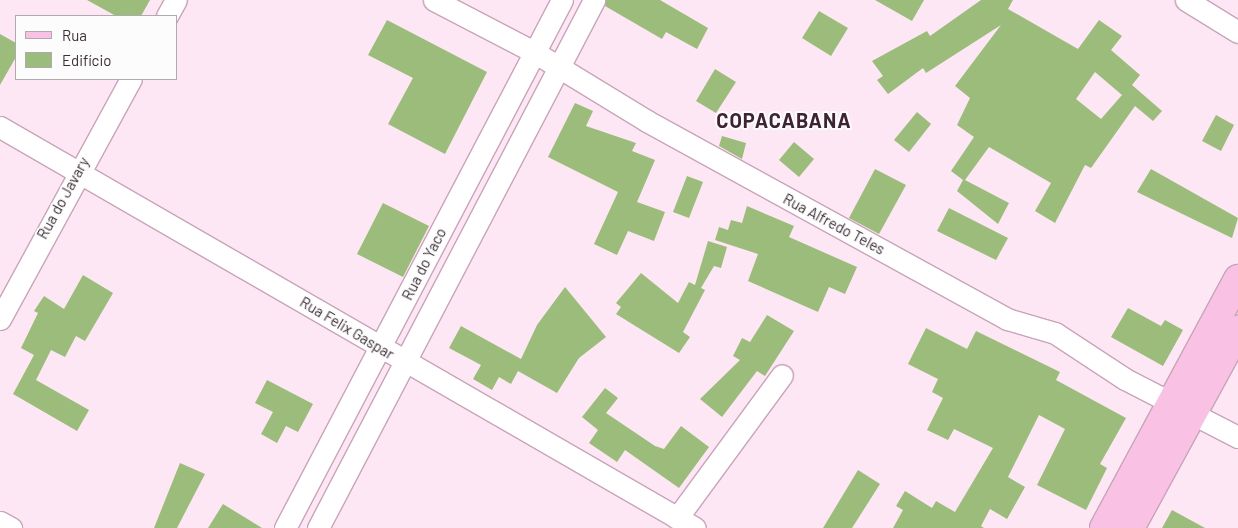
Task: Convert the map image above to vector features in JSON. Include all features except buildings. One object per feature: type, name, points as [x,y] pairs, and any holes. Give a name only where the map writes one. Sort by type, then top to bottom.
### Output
[{"type":"main road","points":[[1130,528],[1238,280]]},
{"type":"main road","points":[[1104,528],[1182,409],[1238,330]]},
{"type":"street","points":[[168,15],[176,0]]},
{"type":"street","name":"Rua Alfredo Teles","points":[[434,0],[534,52],[656,126],[1007,319],[1055,333],[1182,409],[1238,437]]},
{"type":"street","name":"Rua do Yaco","points":[[285,528],[382,347],[562,0]]},
{"type":"street","name":"Rua do Yaco","points":[[318,528],[594,0]]},
{"type":"street","points":[[1186,0],[1238,32]]},
{"type":"street","name":"Rua do Javary","points":[[0,320],[78,170],[130,80]]},
{"type":"street","name":"Rua Felix Gaspar","points":[[0,127],[78,170],[382,347],[404,362],[686,523]]},
{"type":"street","points":[[686,523],[782,375]]},
{"type":"street","points":[[0,522],[11,528]]},
{"type":"district","name":"COPACABANA","points":[[784,120]]}]
